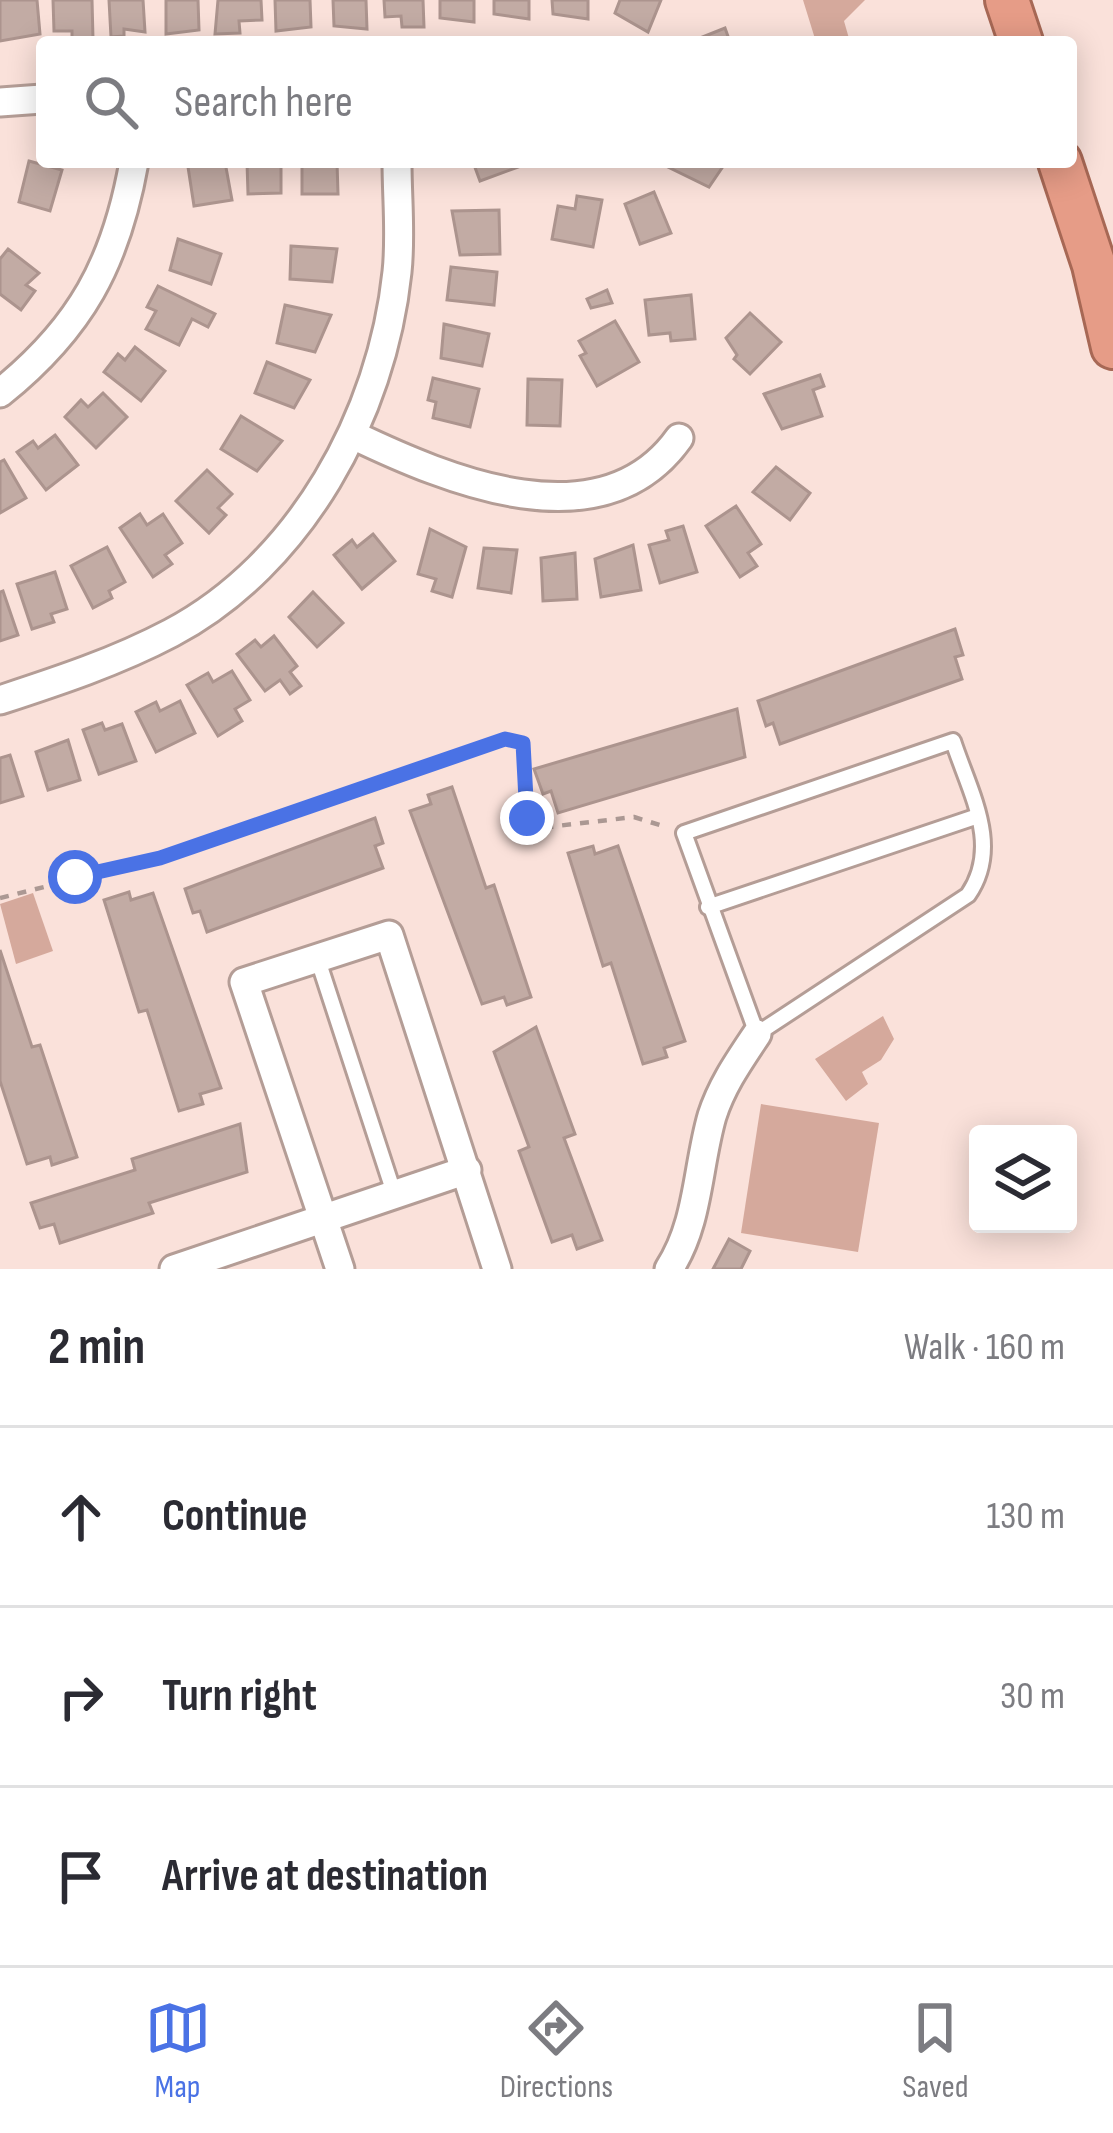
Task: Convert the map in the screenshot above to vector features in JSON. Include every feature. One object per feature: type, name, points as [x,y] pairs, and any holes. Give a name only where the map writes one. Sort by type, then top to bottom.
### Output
[{"type":"highway","points":[[1007,0],[1019,36]]},
{"type":"highway","points":[[1062,168],[1104,283],[1113,347]]},
{"type":"street","points":[[0,102],[36,99]]},
{"type":"street","points":[[0,393],[85,306],[123,224],[133,168]]},
{"type":"street","points":[[0,700],[84,673],[173,632],[212,606],[282,541],[353,435],[392,308],[398,267],[397,168]]},
{"type":"street","points":[[353,435],[440,476],[511,492],[563,494],[626,484],[661,464],[679,438]]},
{"type":"street","points":[[340,1269],[244,982],[388,935],[497,1269]]},
{"type":"street","points":[[669,1269],[687,1235],[719,1098],[757,1034]]},
{"type":"street","points":[[174,1269],[466,1170]]},
{"type":"lane","points":[[953,741],[987,847],[982,874],[968,895],[757,1034],[707,908],[684,833],[953,741]]},
{"type":"lane","points":[[707,908],[978,816]]},
{"type":"lane","points":[[317,957],[394,1192]]},
{"type":"path","points":[[0,898],[160,858],[505,739],[523,743],[531,829],[634,817],[684,833]]},
{"type":"shaded area","points":[[803,0],[865,0],[844,21],[848,36],[814,36]]},
{"type":"shaded area","points":[[33,893],[53,951],[16,964],[0,904]]},
{"type":"shaded area","points":[[883,1016],[894,1039],[881,1060],[862,1072],[868,1084],[846,1101],[815,1059]]},
{"type":"shaded area","points":[[761,1104],[879,1123],[858,1252],[741,1233]]},
{"type":"building","points":[[0,0],[37,0],[40,34],[0,41]]},
{"type":"building","points":[[53,0],[92,0],[93,36],[54,31]]},
{"type":"building","points":[[109,0],[143,0],[145,32],[124,29],[124,36],[111,36]]},
{"type":"building","points":[[166,0],[198,0],[199,30],[166,34]]},
{"type":"building","points":[[218,0],[261,0],[262,20],[239,21],[240,33],[215,34]]},
{"type":"building","points":[[275,0],[310,0],[311,27],[276,31]]},
{"type":"building","points":[[333,0],[366,0],[367,29],[334,26]]},
{"type":"building","points":[[384,0],[423,0],[424,27],[402,27],[401,16],[385,17]]},
{"type":"building","points":[[440,0],[474,0],[474,22],[440,18]]},
{"type":"building","points":[[494,0],[529,0],[529,19],[494,14]]},
{"type":"building","points":[[552,0],[588,0],[588,19],[553,14]]},
{"type":"building","points":[[620,0],[661,0],[648,32],[615,13]]},
{"type":"building","points":[[725,28],[728,36],[705,36]]},
{"type":"building","points":[[29,161],[36,168],[62,170],[50,211],[19,202]]},
{"type":"building","points":[[188,168],[226,168],[232,200],[194,206]]},
{"type":"building","points":[[247,168],[281,168],[281,193],[248,194]]},
{"type":"building","points":[[302,168],[337,168],[338,194],[302,194]]},
{"type":"building","points":[[475,168],[516,168],[480,181]]},
{"type":"building","points":[[670,168],[722,168],[709,187]]},
{"type":"building","points":[[654,192],[671,233],[640,244],[625,204]]},
{"type":"building","points":[[577,196],[602,200],[593,247],[552,239],[558,206],[575,209]]},
{"type":"building","points":[[499,210],[500,254],[460,255],[452,211]]},
{"type":"building","points":[[178,239],[221,254],[211,284],[170,270]]},
{"type":"building","points":[[291,246],[337,249],[332,282],[290,279]]},
{"type":"building","points":[[8,249],[39,273],[26,285],[35,291],[21,310],[0,294],[0,259]]},
{"type":"building","points":[[451,267],[497,272],[494,305],[447,300]]},
{"type":"building","points":[[158,286],[215,314],[208,327],[192,319],[179,345],[146,329],[156,311],[147,307]]},
{"type":"building","points":[[607,290],[612,303],[591,308],[587,299]]},
{"type":"building","points":[[691,295],[695,339],[671,341],[670,333],[649,335],[645,300]]},
{"type":"building","points":[[285,305],[331,315],[315,352],[277,343]]},
{"type":"building","points":[[750,313],[781,342],[750,374],[734,359],[737,355],[726,338]]},
{"type":"building","points":[[615,321],[639,362],[597,386],[580,356],[586,353],[579,341]]},
{"type":"building","points":[[444,324],[489,334],[482,366],[441,358]]},
{"type":"building","points":[[135,347],[165,371],[141,401],[104,372],[118,354],[125,360]]},
{"type":"building","points":[[267,362],[310,380],[294,408],[255,393]]},
{"type":"building","points":[[820,375],[824,386],[813,390],[822,416],[782,429],[764,394]]},
{"type":"building","points":[[433,378],[479,389],[470,427],[433,418],[436,402],[428,400]]},
{"type":"building","points":[[528,379],[562,380],[560,426],[527,425]]},
{"type":"building","points":[[103,393],[127,417],[96,448],[65,417],[81,400],[88,407]]},
{"type":"building","points":[[241,416],[282,441],[257,471],[221,449]]},
{"type":"building","points":[[55,435],[78,465],[46,490],[17,452],[33,441],[38,448]]},
{"type":"building","points":[[4,460],[26,498],[0,513],[0,462]]},
{"type":"building","points":[[776,467],[810,493],[790,520],[753,492]]},
{"type":"building","points":[[207,470],[232,494],[218,508],[226,515],[209,533],[176,501]]},
{"type":"building","points":[[736,506],[761,544],[748,553],[757,566],[740,577],[706,526]]},
{"type":"building","points":[[140,514],[147,525],[163,514],[182,543],[165,555],[172,564],[153,577],[120,528]]},
{"type":"building","points":[[683,526],[697,572],[660,583],[649,545],[669,540],[666,531]]},
{"type":"building","points":[[430,529],[466,547],[452,597],[432,591],[436,579],[418,574]]},
{"type":"building","points":[[373,534],[395,561],[362,589],[334,555],[352,540],[357,547]]},
{"type":"building","points":[[633,545],[641,590],[601,597],[595,559]]},
{"type":"building","points":[[107,547],[125,582],[109,591],[112,598],[93,608],[71,566]]},
{"type":"building","points":[[484,548],[517,550],[511,593],[478,588]]},
{"type":"building","points":[[575,553],[577,599],[543,601],[541,558]]},
{"type":"building","points":[[55,572],[67,609],[51,614],[54,622],[32,629],[17,584]]},
{"type":"building","points":[[0,592],[18,635],[0,641]]},
{"type":"building","points":[[313,592],[343,623],[317,647],[289,617]]},
{"type":"building","points":[[955,629],[963,655],[955,657],[962,679],[780,744],[773,723],[766,726],[758,701]]},
{"type":"building","points":[[274,636],[297,666],[290,672],[301,686],[290,694],[280,680],[265,691],[237,654],[255,640],[261,647]]},
{"type":"building","points":[[232,671],[250,700],[235,709],[242,721],[218,736],[187,685],[208,673],[213,682]]},
{"type":"building","points":[[180,701],[195,733],[156,752],[136,712],[156,702],[160,711]]},
{"type":"building","points":[[737,709],[745,757],[558,813],[551,791],[543,794],[534,769]]},
{"type":"building","points":[[102,723],[105,730],[122,724],[136,761],[99,774],[83,730]]},
{"type":"building","points":[[68,740],[80,780],[48,790],[36,752]]},
{"type":"building","points":[[10,755],[23,796],[0,803],[0,758]]},
{"type":"building","points":[[452,787],[486,888],[494,885],[531,997],[507,1005],[504,997],[482,1004],[410,811],[431,804],[428,795]]},
{"type":"building","points":[[375,818],[383,843],[375,846],[383,868],[207,932],[200,911],[193,913],[185,889]]},
{"type":"building","points":[[593,846],[595,854],[618,846],[685,1041],[664,1048],[667,1057],[643,1064],[611,963],[603,966],[568,853]]},
{"type":"building","points":[[129,892],[131,900],[153,893],[221,1088],[200,1094],[203,1104],[179,1111],[147,1010],[139,1012],[104,900]]},
{"type":"building","points":[[0,950],[32,1047],[40,1045],[77,1157],[52,1165],[50,1157],[27,1164],[0,1081]]},
{"type":"building","points":[[536,1027],[575,1134],[564,1138],[602,1240],[577,1249],[572,1235],[552,1242],[519,1151],[529,1147],[494,1052]]},
{"type":"building","points":[[240,1124],[247,1172],[149,1203],[153,1213],[60,1243],[54,1224],[40,1228],[31,1203],[135,1170],[132,1159]]},
{"type":"building","points":[[729,1239],[750,1251],[741,1269],[713,1269]]},
{"type":"route","points":[[75,877],[160,858],[505,739],[523,743],[527,818]]}]
